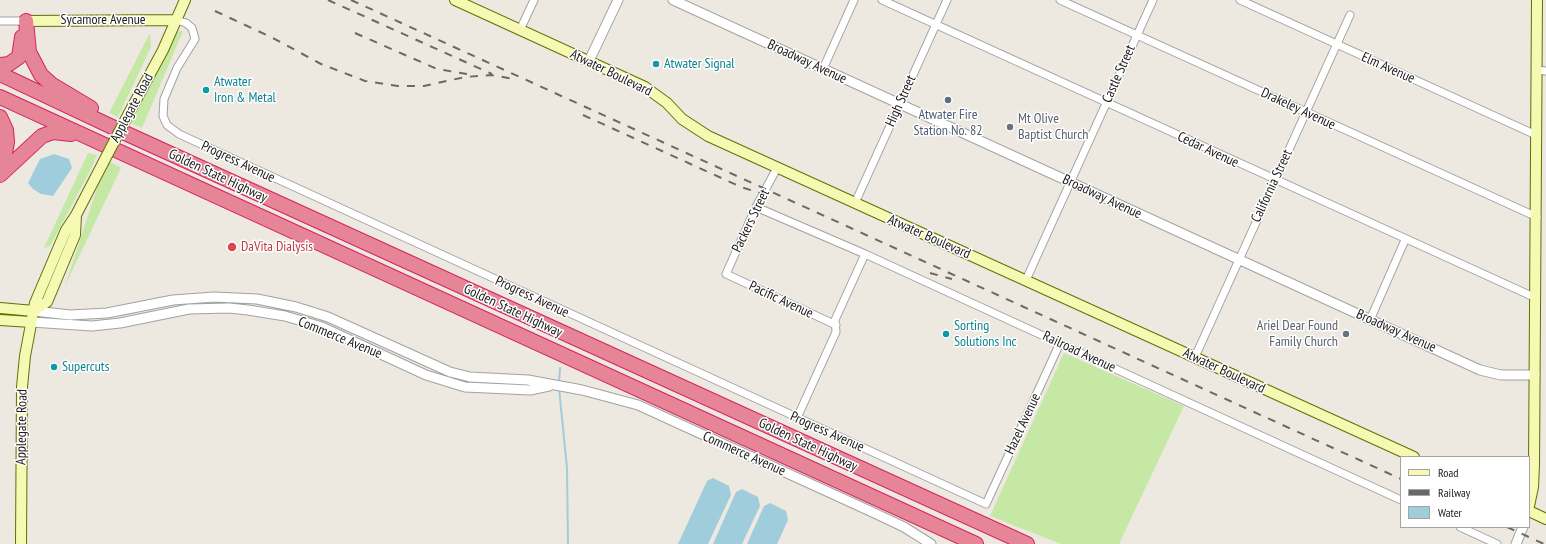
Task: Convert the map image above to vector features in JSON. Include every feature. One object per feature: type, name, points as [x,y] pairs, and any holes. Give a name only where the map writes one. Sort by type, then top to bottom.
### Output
[{"type":"highway","points":[[0,65],[10,64],[19,57],[22,51],[22,36],[26,21]]},
{"type":"highway","points":[[26,21],[29,52],[41,75],[51,84],[98,112],[125,133]]},
{"type":"highway","name":"Golden State Highway","points":[[0,74],[125,133],[1027,544]]},
{"type":"highway","name":"Golden State Highway","points":[[0,97],[976,544]]},
{"type":"highway","points":[[0,117],[6,130],[7,142],[5,154],[0,160]]},
{"type":"highway","points":[[0,175],[38,139],[47,133],[60,132],[87,136]]},
{"type":"main road","name":"Applegate Road","points":[[21,544],[22,388],[25,356],[35,302],[47,270],[66,230],[76,215],[129,113],[185,0]]},
{"type":"main road","name":"Atwater Boulevard","points":[[455,0],[645,87],[667,103],[682,119],[708,136],[1412,456]]},
{"type":"main road","points":[[1530,501],[1533,486],[1534,465],[1537,217],[1536,135],[1541,70],[1537,0]]},
{"type":"main road","name":"Sycamore Avenue","points":[[26,21],[176,20]]},
{"type":"main road","points":[[0,308],[34,311]]},
{"type":"main road","points":[[0,320],[31,322]]},
{"type":"main road","points":[[1535,375],[1546,375]]},
{"type":"main road","points":[[1530,511],[1546,519]]},
{"type":"street","points":[[520,30],[534,0]]},
{"type":"street","points":[[589,61],[618,0]]},
{"type":"street","name":"Broadway Avenue","points":[[673,0],[1480,370],[1517,376],[1535,375]]},
{"type":"street","points":[[824,69],[854,0]]},
{"type":"street","name":"Cedar Avenue","points":[[882,0],[1405,240],[1536,298]]},
{"type":"street","name":"High Street","points":[[855,203],[947,0]]},
{"type":"street","name":"Drakeley Avenue","points":[[1060,0],[1537,217]]},
{"type":"street","name":"Castle Street","points":[[1026,280],[1153,0]]},
{"type":"street","name":"Elm Avenue","points":[[1240,0],[1536,135]]},
{"type":"street","name":"California Street","points":[[1195,357],[1350,15]]},
{"type":"street","name":"Progress Avenue","points":[[176,20],[186,23],[192,28],[195,39],[177,68],[164,99],[163,116],[167,125],[178,134],[986,504]]},
{"type":"street","name":"Sycamore Avenue","points":[[0,21],[26,21]]},
{"type":"street","name":"Packers Street","points":[[726,274],[756,207],[777,168]]},
{"type":"street","name":"Railroad Avenue","points":[[756,207],[865,254],[1400,500]]},
{"type":"street","points":[[1370,320],[1405,240]]},
{"type":"street","points":[[797,418],[836,332],[835,320],[865,254]]},
{"type":"street","name":"Pacific Avenue","points":[[726,274],[836,325]]},
{"type":"street","name":"Commerce Avenue","points":[[34,311],[84,315],[107,313],[166,301],[214,297],[257,299],[296,307],[328,317],[450,372],[470,377],[528,380],[638,405],[904,527],[931,544]]},
{"type":"street","name":"Commerce Avenue","points":[[31,322],[92,326],[120,323],[189,309],[248,310],[285,316],[322,328],[426,375],[464,387],[530,390],[549,386]]},
{"type":"street","name":"Hazel Avenue","points":[[986,504],[1060,343]]},
{"type":"street","points":[[1462,528],[1497,544]]},
{"type":"street","points":[[1516,544],[1522,530]]},
{"type":"street","points":[[1521,544],[1522,530]]},
{"type":"green space","points":[[183,31],[142,128],[128,122],[177,33]]},
{"type":"green space","points":[[150,33],[151,47],[118,117],[109,113]]},
{"type":"green space","points":[[88,153],[97,155],[91,169],[50,246],[44,248]]},
{"type":"green space","points":[[109,161],[121,168],[65,286],[100,179]]},
{"type":"green space","points":[[1064,353],[1184,406],[1119,544],[1061,544],[990,516]]},
{"type":"water","points":[[54,154],[69,159],[72,168],[53,196],[41,194],[33,189],[28,183],[40,159]]},
{"type":"water","points":[[713,478],[729,486],[731,495],[708,544],[678,544],[707,481]]},
{"type":"water","points":[[742,489],[758,497],[760,506],[742,544],[713,544],[736,492]]},
{"type":"water","points":[[770,503],[786,511],[788,520],[777,544],[747,544],[764,506]]},
{"type":"waterway","points":[[559,383],[560,368]]},
{"type":"waterway","points":[[559,388],[567,468],[568,544]]},
{"type":"railway","points":[[328,0],[492,74]]},
{"type":"railway","points":[[351,0],[1400,479]]},
{"type":"railway","points":[[215,11],[273,38],[321,64],[365,81],[398,86],[424,86],[465,77],[491,75],[514,79]]},
{"type":"railway","points":[[355,33],[437,69],[467,74]]},
{"type":"railway","points":[[583,115],[741,187],[760,193]]},
{"type":"railway","points":[[930,273],[952,279]]},
{"type":"railway","points":[[1509,528],[1544,544]]},
{"type":"place","name":"Atwater Signal","points":[[656,64]]},
{"type":"place","name":"Atwater Iron & Metal","points":[[206,90]]},
{"type":"place","name":"Atwater Fire Station No. 82","points":[[948,100]]},
{"type":"place","name":"Mt Olive Baptist Church","points":[[1010,127]]},
{"type":"place","name":"DaVita Dialysis","points":[[232,247]]},
{"type":"place","name":"Sorting Solutions Inc","points":[[946,334]]},
{"type":"place","name":"Ariel Dear Found Family Church","points":[[1346,334]]},
{"type":"place","name":"Supercuts","points":[[54,367]]}]
